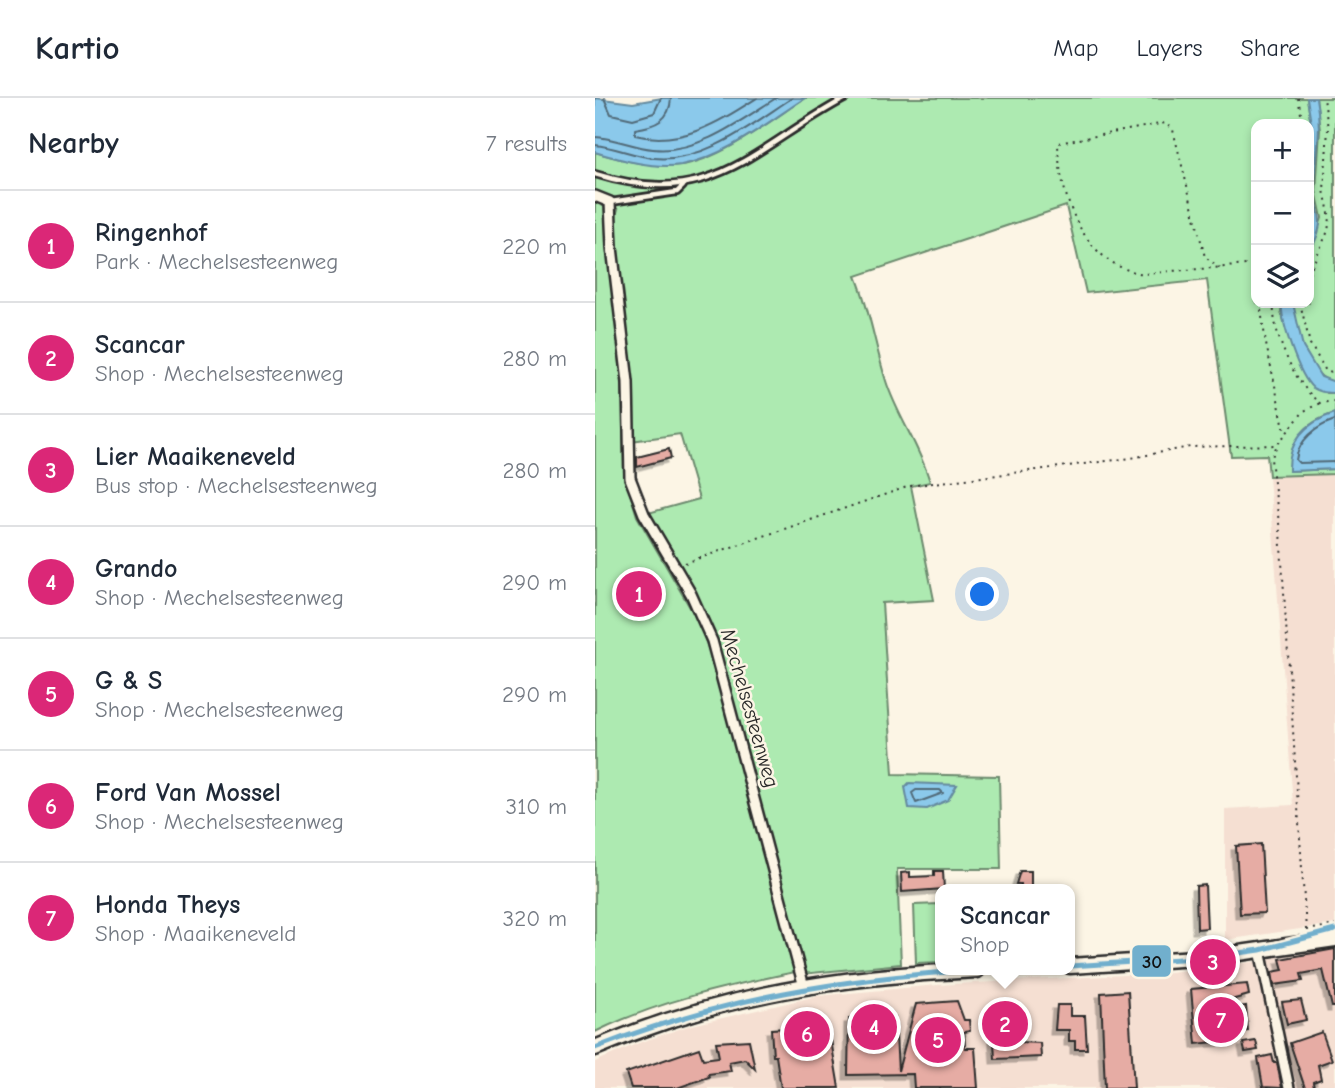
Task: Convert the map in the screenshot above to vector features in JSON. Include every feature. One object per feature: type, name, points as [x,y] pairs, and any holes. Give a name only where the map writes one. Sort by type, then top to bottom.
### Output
[{"type":"main road","points":[[1260,950],[1335,930]]},
{"type":"main road","points":[[1075,966],[1160,962],[1335,939]]},
{"type":"main road","points":[[595,1048],[700,1010],[769,991],[853,977],[935,972]]},
{"type":"street","points":[[595,196],[610,202]]},
{"type":"street","name":"Mechelsesteenweg","points":[[610,202],[611,240],[628,382],[630,478],[656,537],[675,566],[716,654],[804,987]]},
{"type":"street","points":[[1260,950],[1289,1088]]},
{"type":"lane","points":[[610,202],[677,192],[684,186],[725,171],[846,98]]},
{"type":"lane","points":[[595,174],[619,181],[684,186]]},
{"type":"path","points":[[1298,98],[1302,119]]},
{"type":"path","points":[[1314,262],[1328,231],[1330,218],[1324,190],[1328,129],[1324,98]]},
{"type":"path","points":[[1220,268],[1205,257],[1173,130],[1165,123],[1058,143],[1058,159],[1078,229],[1107,260],[1140,274],[1220,268],[1251,265]]},
{"type":"path","points":[[1261,308],[1265,344],[1286,432]]},
{"type":"path","points":[[1275,308],[1277,329],[1296,378],[1308,394],[1320,403]]},
{"type":"path","points":[[1301,308],[1310,344],[1326,372],[1335,374]]},
{"type":"path","points":[[1306,930],[1279,531],[1271,459],[1277,445],[1304,411],[1320,403],[1335,401]]},
{"type":"path","points":[[675,566],[911,486],[1131,458],[1162,450],[1277,445]]},
{"type":"path","points":[[1295,932],[1335,925]]},
{"type":"shaded area","points":[[1335,474],[1335,924],[1225,940],[1225,809],[1293,805],[1269,476]]},
{"type":"shaded area","points":[[1335,946],[1335,1088],[595,1088],[595,1062],[641,1042],[688,1026],[817,996],[938,985],[1162,973],[1252,962]]},
{"type":"green space","points":[[805,98],[1307,98],[1310,119],[1251,119],[1251,308],[1281,308],[1299,363],[1327,393],[1335,393],[1335,413],[1314,422],[1301,434],[1289,471],[1335,469],[1335,474],[1269,476],[1267,455],[1231,456],[1207,280],[1086,293],[1066,206],[856,276],[886,381],[930,482],[911,486],[934,600],[882,603],[893,774],[999,776],[1001,869],[897,869],[901,964],[802,974],[716,640],[695,593],[648,513],[699,499],[680,434],[631,441],[632,381],[615,242],[618,209],[604,206],[622,384],[624,473],[637,516],[699,623],[717,673],[795,972],[668,1003],[595,1032],[595,152],[648,164],[681,165],[712,156],[745,138]]},
{"type":"green space","points":[[1316,98],[1335,98],[1335,382],[1325,379],[1309,362],[1299,338],[1294,308],[1314,308],[1314,240],[1322,218],[1316,191],[1320,130]]},
{"type":"green space","points":[[935,904],[935,962],[916,963],[914,905]]},
{"type":"water","points":[[595,98],[633,103],[662,98],[805,98],[714,155],[681,165],[659,166],[595,152]]},
{"type":"water","points":[[1307,98],[1316,98],[1319,129],[1315,192],[1320,222],[1314,242],[1314,119],[1310,119]]},
{"type":"water","points":[[1282,308],[1294,308],[1303,347],[1321,377],[1335,382],[1335,393],[1313,388],[1308,382],[1291,347]]},
{"type":"water","points":[[1335,413],[1335,469],[1289,471],[1292,450],[1301,434],[1316,422]]},
{"type":"water","points":[[909,783],[957,785],[948,800],[927,809],[909,808],[905,787]]},
{"type":"building","points":[[669,449],[671,458],[637,467],[637,457]]},
{"type":"building","points":[[1261,844],[1265,913],[1240,914],[1236,846]]},
{"type":"building","points":[[934,871],[943,871],[944,884],[935,884],[935,890],[902,892],[901,873],[910,872],[910,877],[934,876]]},
{"type":"building","points":[[1020,871],[1031,871],[1031,884],[1016,884]]},
{"type":"building","points":[[1205,885],[1207,928],[1197,929],[1196,886]]},
{"type":"building","points":[[1335,949],[1335,1007],[1332,1007],[1323,970],[1301,974],[1303,981],[1274,985],[1272,972],[1283,970],[1280,959]]},
{"type":"building","points":[[1247,984],[1249,995],[1231,1000],[1233,1008],[1246,1006],[1248,1031],[1224,1033],[1224,1041],[1196,1044],[1191,989]]},
{"type":"building","points":[[1128,991],[1134,1088],[1105,1088],[1101,993]]},
{"type":"building","points":[[1301,1000],[1306,1020],[1287,1024],[1282,1002]]},
{"type":"building","points":[[957,1001],[964,1020],[969,1020],[970,1031],[964,1032],[965,1048],[975,1048],[978,1088],[914,1088],[913,1074],[848,1075],[849,1019],[895,1017],[898,1071],[916,1004]]},
{"type":"building","points":[[1057,1005],[1070,1005],[1070,1016],[1085,1016],[1087,1049],[1075,1049],[1075,1041],[1069,1041],[1069,1030],[1055,1030]]},
{"type":"building","points":[[1017,1006],[1019,1042],[1040,1043],[1041,1057],[995,1059],[992,1007]]},
{"type":"building","points":[[820,1026],[830,1034],[839,1088],[781,1088],[776,1056],[773,1056],[771,1029]]},
{"type":"building","points":[[1322,1032],[1332,1060],[1318,1065],[1321,1079],[1313,1082],[1314,1088],[1305,1088],[1290,1043]]},
{"type":"building","points":[[749,1040],[755,1069],[745,1059],[729,1062],[731,1071],[708,1074],[709,1077],[677,1088],[631,1088],[626,1073],[699,1048],[703,1059],[719,1057],[716,1042]]},
{"type":"building","points":[[1256,1041],[1258,1050],[1245,1052],[1243,1043]]},
{"type":"building","points":[[1272,1055],[1274,1063],[1277,1063],[1282,1088],[1263,1087],[1258,1058]]},
{"type":"transit line","name":"30","points":[[1075,966],[1212,957],[1260,950],[1335,930]]},
{"type":"transit line","name":"30","points":[[595,1048],[736,1003],[830,985],[935,973]]},
{"type":"place","name":"Ringenhof","points":[[639,594]]},
{"type":"place","name":"Lier Maaikeneveld","points":[[1213,962]]},
{"type":"place","name":"Honda Theys","points":[[1221,1020]]},
{"type":"place","name":"Scancar","points":[[1005,1024]]},
{"type":"place","name":"Grando","points":[[874,1027]]},
{"type":"place","name":"Ford Van Mossel","points":[[807,1034]]},
{"type":"place","name":"G & S","points":[[938,1040]]}]
